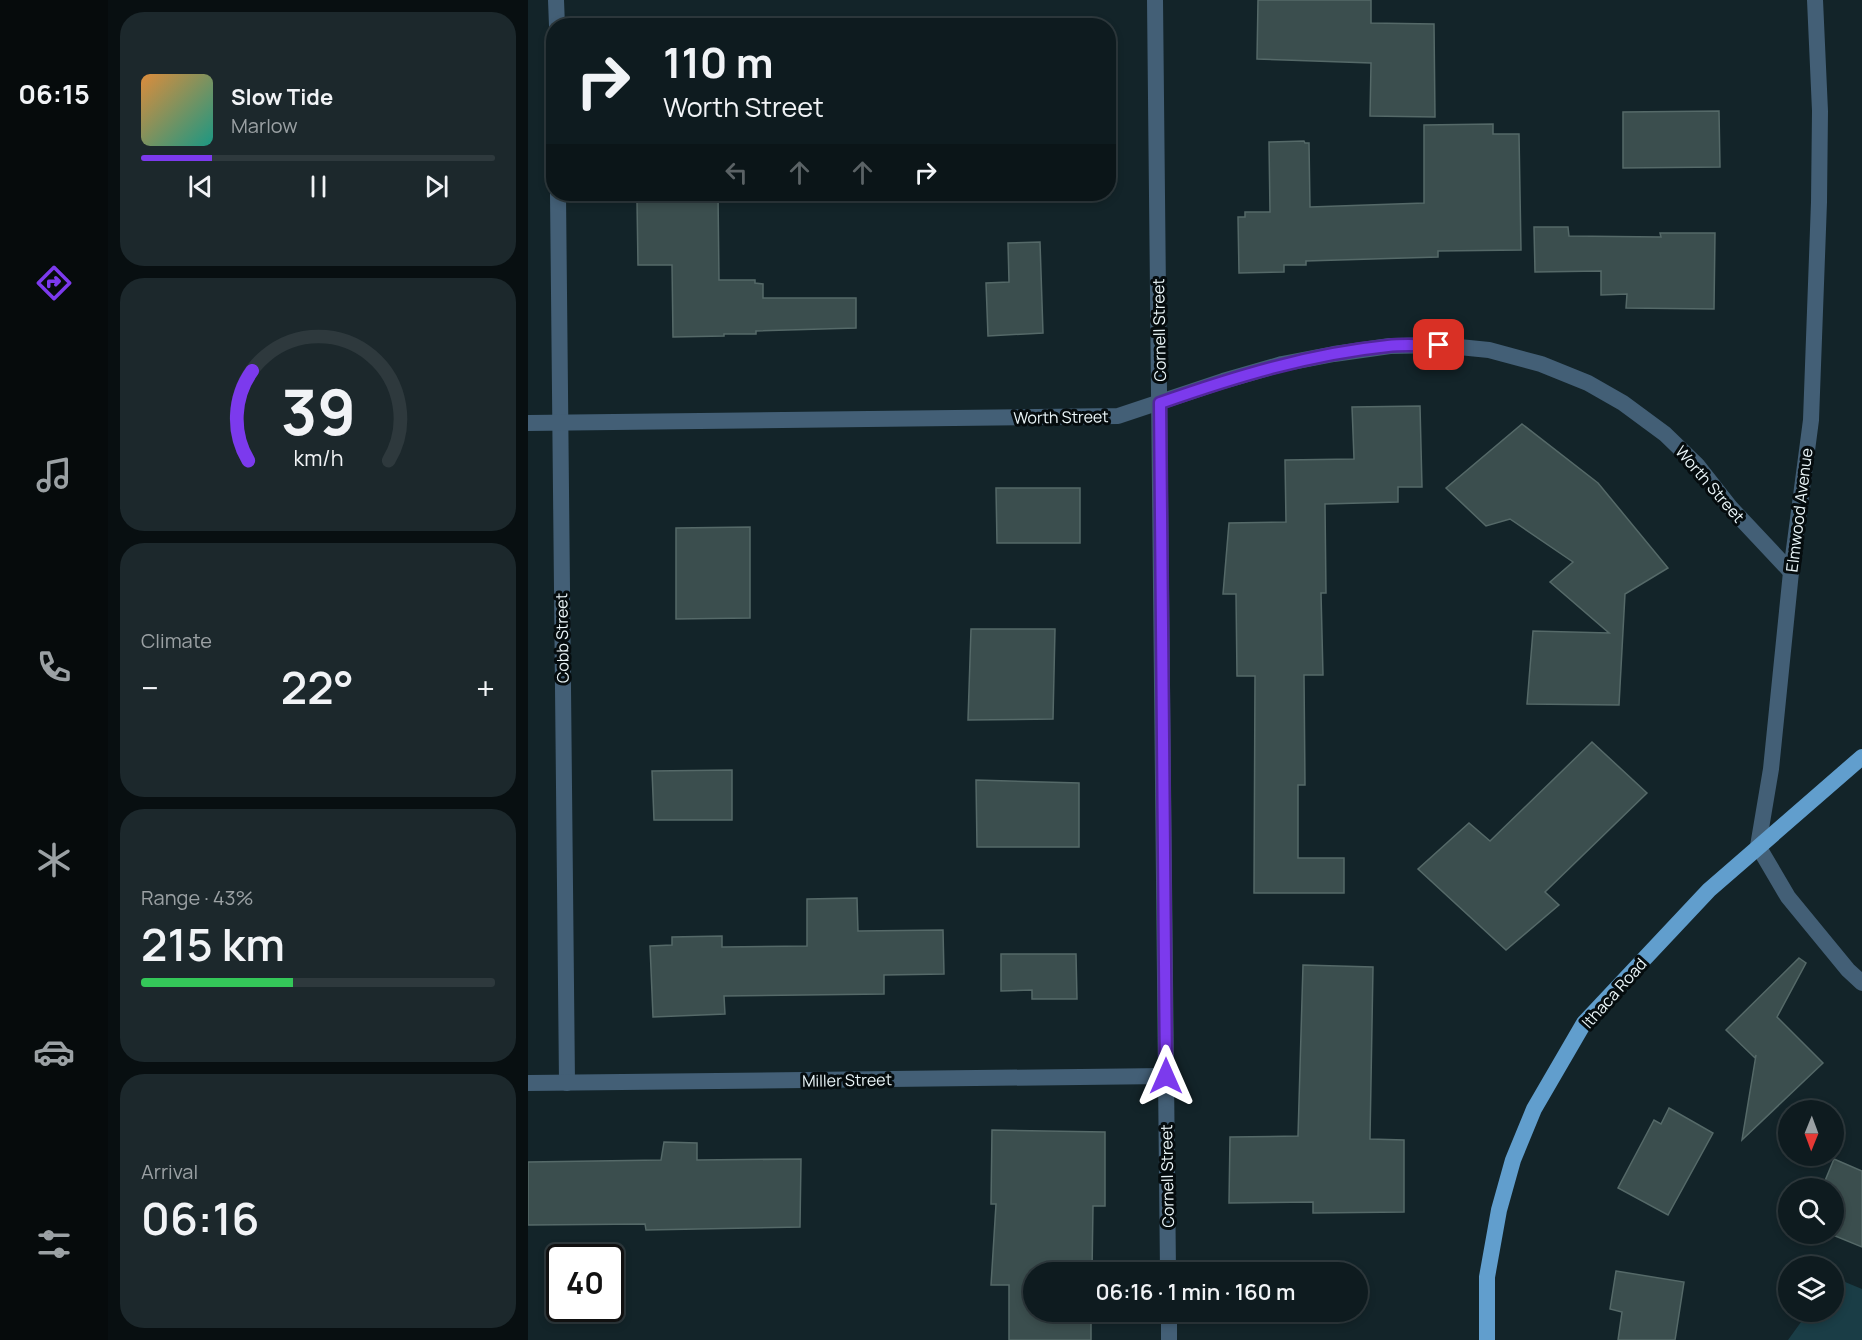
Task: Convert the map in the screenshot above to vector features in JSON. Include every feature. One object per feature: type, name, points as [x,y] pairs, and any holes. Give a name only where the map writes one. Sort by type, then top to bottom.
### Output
[{"type":"main road","name":"Ithaca Road","points":[[1487,1340],[1487,1277],[1498,1210],[1513,1160],[1534,1109],[1584,1023],[1708,890],[1862,757]]},
{"type":"street","points":[[556,0],[557,18]]},
{"type":"street","name":"Cornell Street","points":[[1155,0],[1168,1262]]},
{"type":"street","name":"Elmwood Avenue","points":[[1758,846],[1771,769],[1791,572],[1811,420],[1820,111],[1815,0]]},
{"type":"street","name":"Cobb Street","points":[[558,201],[567,1083]]},
{"type":"street","name":"Worth Street","points":[[528,423],[1118,416],[1243,375],[1282,364],[1334,354],[1389,346],[1439,345],[1489,350],[1542,364],[1588,383],[1623,404],[1665,434],[1697,465],[1730,507],[1791,572]]},
{"type":"street","points":[[1758,846],[1788,897],[1848,970],[1862,983]]},
{"type":"street","name":"Miller Street","points":[[528,1083],[1166,1076]]},
{"type":"street","points":[[1169,1322],[1169,1340]]},
{"type":"shaded area","points":[[1844,1282],[1862,1289],[1862,1340],[1788,1340],[1801,1322],[1844,1322]]},
{"type":"building","points":[[1258,0],[1371,0],[1371,23],[1434,24],[1435,117],[1370,116],[1371,63],[1257,59]]},
{"type":"building","points":[[1719,111],[1720,167],[1623,168],[1623,112]]},
{"type":"building","points":[[1493,124],[1493,134],[1519,134],[1521,250],[1438,251],[1438,257],[1306,261],[1306,265],[1284,265],[1284,272],[1239,273],[1238,217],[1245,217],[1245,212],[1270,212],[1269,142],[1304,141],[1309,143],[1310,207],[1424,203],[1424,125]]},
{"type":"building","points":[[637,201],[718,201],[719,280],[755,280],[755,283],[763,284],[763,298],[856,298],[856,328],[756,331],[756,334],[673,337],[672,265],[638,265]]},
{"type":"building","points":[[1534,227],[1568,227],[1569,236],[1661,237],[1660,233],[1715,233],[1714,309],[1626,308],[1627,294],[1601,295],[1601,271],[1535,272]]},
{"type":"building","points":[[1040,242],[1043,333],[988,336],[986,283],[1009,282],[1008,243]]},
{"type":"building","points":[[1420,406],[1422,487],[1398,487],[1398,502],[1325,504],[1326,593],[1321,593],[1323,675],[1304,675],[1305,785],[1298,785],[1298,858],[1344,858],[1344,893],[1254,893],[1255,676],[1237,676],[1236,594],[1223,594],[1229,523],[1286,522],[1285,460],[1354,459],[1352,407]]},
{"type":"building","points":[[1522,424],[1598,483],[1668,568],[1625,594],[1619,705],[1527,704],[1533,631],[1609,633],[1550,582],[1573,562],[1510,519],[1486,526],[1446,488]]},
{"type":"building","points":[[996,488],[1080,488],[1080,543],[997,543]]},
{"type":"building","points":[[750,527],[750,618],[676,619],[676,528]]},
{"type":"building","points":[[971,629],[1055,629],[1053,719],[968,720]]},
{"type":"building","points":[[1592,742],[1647,793],[1545,892],[1559,905],[1506,950],[1418,869],[1469,823],[1490,841]]},
{"type":"building","points":[[732,770],[732,820],[654,820],[652,771]]},
{"type":"building","points":[[976,780],[1079,783],[1079,847],[977,847]]},
{"type":"building","points":[[857,898],[858,931],[943,930],[944,974],[884,975],[884,994],[724,996],[725,1014],[653,1017],[650,946],[672,945],[672,937],[722,936],[722,947],[807,946],[807,899]]},
{"type":"building","points":[[1001,954],[1076,954],[1077,999],[1032,999],[1032,990],[1001,991]]},
{"type":"building","points":[[1799,958],[1806,963],[1777,1017],[1823,1063],[1784,1100],[1778,1100],[1778,1106],[1742,1140],[1756,1055],[1755,1058],[1726,1030]]},
{"type":"building","points":[[1303,965],[1373,967],[1370,1139],[1404,1140],[1404,1212],[1313,1213],[1313,1202],[1229,1203],[1230,1137],[1298,1136]]},
{"type":"building","points":[[1669,1108],[1713,1133],[1668,1215],[1618,1188],[1654,1120],[1661,1124]]},
{"type":"building","points":[[992,1130],[1105,1132],[1105,1206],[1093,1206],[1092,1262],[1023,1262],[1023,1322],[1091,1322],[1091,1340],[1009,1340],[1009,1285],[991,1285],[996,1204],[991,1204]]},
{"type":"building","points":[[664,1142],[697,1143],[697,1160],[801,1159],[800,1227],[646,1230],[645,1224],[528,1225],[528,1162],[661,1160]]},
{"type":"building","points":[[1844,1163],[1862,1171],[1862,1247],[1844,1240],[1844,1178],[1826,1178],[1831,1166],[1844,1166]]},
{"type":"building","points":[[1616,1271],[1684,1282],[1675,1340],[1618,1340],[1622,1312],[1610,1309]]},
{"type":"route","points":[[1166,1076],[1160,403],[1282,364],[1389,346],[1439,345]]}]
